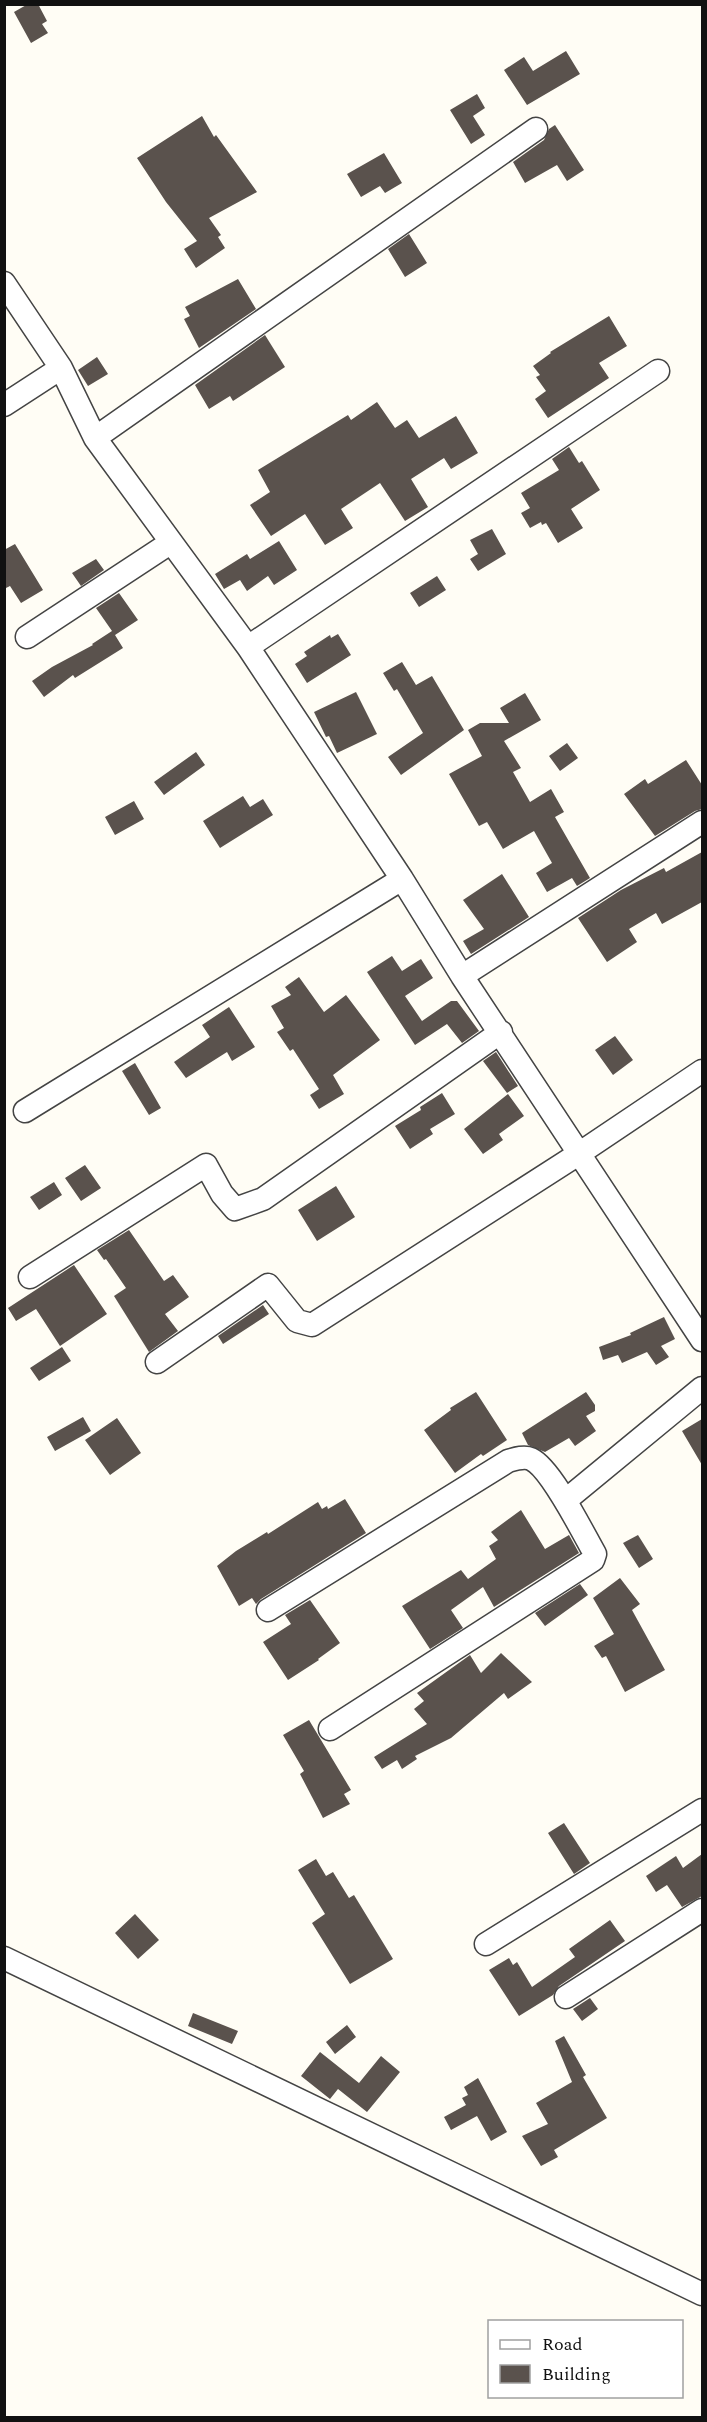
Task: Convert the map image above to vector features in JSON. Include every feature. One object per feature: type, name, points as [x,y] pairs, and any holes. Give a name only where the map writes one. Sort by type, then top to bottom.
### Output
[{"type":"street","points":[[95,438],[536,129]]},
{"type":"street","points":[[4,283],[61,368],[95,438],[248,647],[702,1340]]},
{"type":"street","points":[[4,405],[61,368]]},
{"type":"street","points":[[248,647],[658,371]]},
{"type":"street","points":[[27,637],[170,543]]},
{"type":"street","points":[[462,975],[702,822]]},
{"type":"street","points":[[25,1111],[402,879]]},
{"type":"street","points":[[30,1277],[206,1165],[222,1194],[235,1209],[263,1199],[501,1032]]},
{"type":"street","points":[[157,1362],[268,1285],[297,1321],[312,1325],[580,1153],[702,1071]]},
{"type":"street","points":[[566,1500],[702,1388]]},
{"type":"street","points":[[268,1610],[508,1461],[530,1459],[541,1467],[566,1500],[595,1554],[593,1560],[330,1729]]},
{"type":"street","points":[[486,1944],[702,1810]]},
{"type":"street","points":[[566,1997],[702,1910]]},
{"type":"street","points":[[4,1958],[702,2294]]},
{"type":"building","points":[[28,4],[38,4],[47,21],[42,24],[48,33],[31,43],[14,12]]},
{"type":"building","points":[[566,51],[580,74],[527,105],[504,70],[524,57],[533,71]]},
{"type":"building","points":[[477,94],[485,108],[473,116],[485,135],[471,144],[450,110]]},
{"type":"building","points":[[202,116],[214,137],[216,135],[257,192],[209,218],[221,235],[218,237],[225,248],[196,268],[184,249],[197,241],[166,202],[137,158]]},
{"type":"building","points":[[555,125],[584,170],[567,181],[557,165],[525,183],[513,162],[544,140],[549,129]]},
{"type":"building","points":[[384,153],[402,183],[385,193],[380,186],[361,197],[347,174]]},
{"type":"building","points":[[409,234],[427,263],[405,277],[388,249]]},
{"type":"building","points":[[238,279],[256,309],[199,348],[184,319],[190,316],[185,307]]},
{"type":"building","points":[[609,316],[627,346],[599,363],[609,378],[548,418],[535,399],[546,391],[536,377],[540,375],[533,366],[550,352]]},
{"type":"building","points":[[265,335],[285,367],[233,401],[230,396],[209,409],[195,385]]},
{"type":"building","points":[[97,357],[108,374],[88,386],[78,370]]},
{"type":"building","points":[[377,402],[395,428],[407,420],[419,438],[456,416],[478,453],[451,469],[444,458],[411,479],[428,507],[405,521],[380,483],[341,509],[353,528],[325,545],[305,514],[271,536],[250,505],[270,492],[258,470],[348,415],[351,420]]},
{"type":"building","points":[[569,447],[579,463],[582,461],[600,490],[571,509],[583,528],[558,543],[546,523],[542,525],[541,522],[530,528],[521,513],[530,508],[521,493],[559,470],[552,459]]},
{"type":"building","points":[[492,529],[506,554],[478,571],[470,559],[478,554],[470,540]]},
{"type":"building","points":[[279,541],[297,570],[274,585],[268,576],[247,591],[240,580],[224,589],[215,574],[247,554],[250,559]]},
{"type":"building","points":[[15,544],[43,590],[21,603],[10,586],[4,589],[4,550]]},
{"type":"building","points":[[96,559],[104,570],[81,586],[72,573]]},
{"type":"building","points":[[437,576],[446,590],[419,607],[410,593]]},
{"type":"building","points":[[119,593],[138,620],[115,635],[123,648],[75,678],[73,675],[44,697],[32,681],[52,667],[93,645],[112,631],[96,608]]},
{"type":"building","points":[[338,634],[351,655],[307,683],[295,664],[307,656],[304,652],[330,635],[331,638]]},
{"type":"building","points":[[402,662],[416,685],[432,676],[464,730],[401,775],[388,757],[423,733],[397,689],[394,691],[383,673]]},
{"type":"building","points":[[356,692],[377,734],[337,753],[314,712]]},
{"type":"building","points":[[525,693],[541,720],[504,741],[521,768],[513,772],[530,802],[551,789],[564,812],[555,817],[590,878],[577,886],[572,878],[547,892],[536,873],[552,863],[534,831],[503,849],[487,822],[479,826],[449,774],[482,756],[468,730],[480,723],[509,723],[500,708]]},
{"type":"building","points":[[567,743],[578,758],[560,771],[549,756]]},
{"type":"building","points":[[196,752],[205,765],[164,795],[154,782]]},
{"type":"building","points":[[686,760],[702,785],[702,809],[655,836],[624,794],[645,779],[648,784]]},
{"type":"building","points":[[243,796],[250,807],[263,799],[273,815],[220,848],[203,821]]},
{"type":"building","points":[[134,801],[144,819],[115,835],[105,817]]},
{"type":"building","points":[[702,852],[702,902],[662,924],[656,913],[629,929],[637,942],[607,962],[578,918],[621,890],[664,868],[666,872]]},
{"type":"building","points":[[502,874],[529,917],[471,954],[463,941],[484,929],[463,900]]},
{"type":"building","points":[[392,956],[402,971],[421,959],[433,978],[405,996],[422,1021],[451,1001],[457,1001],[479,1031],[462,1043],[447,1024],[415,1045],[367,972]]},
{"type":"building","points":[[299,977],[324,1012],[346,995],[380,1040],[333,1075],[344,1094],[319,1109],[310,1095],[319,1089],[293,1049],[290,1051],[277,1032],[284,1028],[271,1006],[291,995],[285,987]]},
{"type":"building","points":[[229,1007],[255,1047],[232,1061],[227,1052],[186,1078],[174,1062],[210,1037],[202,1025]]},
{"type":"building","points":[[615,1036],[633,1060],[613,1075],[595,1050]]},
{"type":"building","points":[[496,1052],[518,1086],[507,1093],[483,1061]]},
{"type":"building","points":[[135,1063],[161,1108],[149,1115],[122,1071]]},
{"type":"building","points":[[442,1093],[455,1114],[430,1129],[433,1134],[410,1149],[395,1126],[421,1110],[420,1107]]},
{"type":"building","points":[[508,1094],[524,1116],[499,1134],[503,1140],[483,1154],[464,1129]]},
{"type":"building","points":[[85,1165],[101,1188],[81,1201],[65,1178]]},
{"type":"building","points":[[54,1182],[62,1195],[39,1210],[30,1197]]},
{"type":"building","points":[[336,1186],[355,1217],[317,1241],[298,1210]]},
{"type":"building","points":[[129,1230],[164,1281],[173,1275],[189,1297],[165,1314],[178,1331],[149,1352],[114,1296],[126,1288],[97,1250]]},
{"type":"building","points":[[74,1265],[107,1314],[60,1346],[36,1309],[16,1321],[8,1308]]},
{"type":"building","points":[[263,1305],[269,1314],[223,1344],[218,1336]]},
{"type":"building","points":[[664,1317],[675,1339],[661,1346],[669,1357],[656,1365],[647,1352],[622,1363],[618,1355],[603,1360],[599,1347],[631,1335],[630,1333]]},
{"type":"building","points":[[62,1347],[71,1361],[39,1381],[30,1368]]},
{"type":"building","points":[[476,1392],[507,1440],[483,1456],[481,1454],[455,1473],[424,1430],[451,1410],[450,1408]]},
{"type":"building","points":[[586,1392],[595,1405],[595,1411],[586,1416],[596,1431],[575,1446],[569,1438],[545,1452],[528,1445],[522,1433]]},
{"type":"building","points":[[83,1417],[91,1431],[55,1451],[47,1437]]},
{"type":"building","points":[[117,1418],[141,1453],[110,1475],[85,1440]]},
{"type":"building","points":[[702,1419],[702,1465],[682,1431]]},
{"type":"building","points":[[345,1499],[366,1533],[256,1604],[252,1598],[239,1606],[217,1566],[236,1551],[267,1532],[268,1534],[318,1502],[322,1509],[327,1506],[328,1509]]},
{"type":"building","points":[[521,1510],[545,1549],[569,1535],[579,1553],[494,1607],[483,1587],[451,1610],[463,1628],[430,1649],[402,1606],[461,1570],[468,1579],[496,1559],[489,1546],[498,1540],[491,1532]]},
{"type":"building","points":[[638,1535],[653,1559],[639,1568],[623,1543]]},
{"type":"building","points":[[620,1578],[640,1604],[632,1610],[665,1670],[625,1692],[606,1656],[602,1658],[594,1646],[614,1634],[593,1598]]},
{"type":"building","points":[[580,1584],[588,1595],[545,1626],[535,1613]]},
{"type":"building","points":[[310,1600],[340,1643],[288,1680],[263,1642],[291,1624],[285,1615]]},
{"type":"building","points":[[501,1653],[532,1682],[508,1699],[504,1693],[451,1738],[415,1756],[417,1759],[402,1769],[397,1760],[382,1769],[374,1757],[427,1724],[414,1709],[424,1701],[417,1693],[470,1655],[481,1673]]},
{"type":"building","points":[[309,1720],[351,1790],[344,1794],[350,1804],[323,1818],[300,1774],[304,1771],[283,1735]]},
{"type":"building","points":[[564,1823],[590,1863],[574,1874],[548,1833]]},
{"type":"building","points":[[702,1854],[702,1896],[682,1907],[667,1885],[656,1892],[646,1876],[676,1856],[683,1868]]},
{"type":"building","points":[[316,1859],[326,1876],[333,1872],[349,1898],[354,1895],[393,1959],[350,1984],[312,1923],[325,1914],[298,1870]]},
{"type":"building","points":[[135,1914],[159,1940],[138,1959],[115,1933]]},
{"type":"building","points":[[610,1920],[625,1941],[559,1986],[553,1995],[519,2016],[489,1970],[509,1958],[513,1965],[517,1962],[532,1987],[575,1957],[569,1949]]},
{"type":"building","points":[[590,1998],[598,2009],[582,2021],[573,2009]]},
{"type":"building","points":[[193,2013],[238,2031],[232,2044],[188,2026]]},
{"type":"building","points":[[347,2025],[356,2037],[335,2054],[326,2042]]},
{"type":"building","points":[[564,2036],[586,2075],[583,2077],[607,2118],[554,2150],[558,2157],[541,2166],[522,2136],[548,2124],[536,2103],[572,2082],[555,2041]]},
{"type":"building","points":[[320,2052],[359,2083],[381,2056],[400,2072],[367,2112],[338,2089],[330,2099],[301,2076]]},
{"type":"building","points":[[478,2078],[507,2132],[491,2141],[477,2116],[451,2130],[444,2117],[466,2105],[462,2098],[468,2095],[464,2087]]}]
